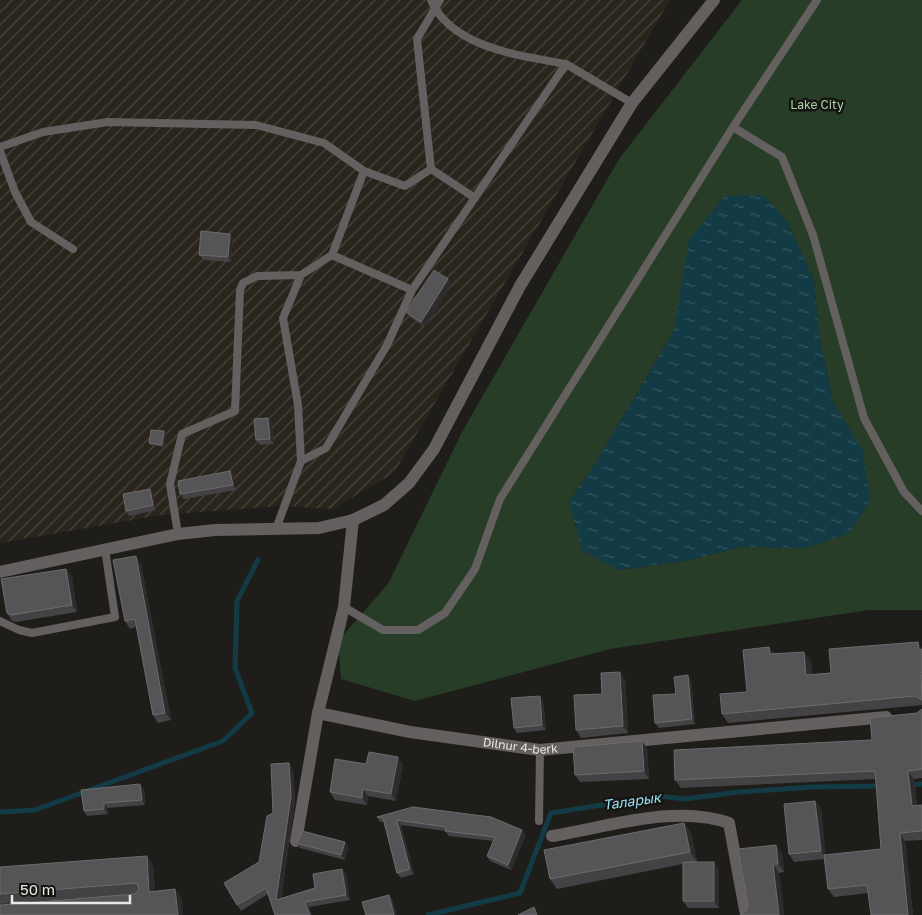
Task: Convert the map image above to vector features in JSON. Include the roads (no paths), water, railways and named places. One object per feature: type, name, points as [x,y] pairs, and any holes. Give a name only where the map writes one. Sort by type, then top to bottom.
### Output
[{"type":"street","points":[[0,572],[178,534],[215,530],[319,528],[353,520],[384,505],[409,483],[434,449],[520,286],[632,102],[714,0]]},
{"type":"street","points":[[296,841],[318,713],[344,607],[353,520]]},
{"type":"street","name":"Dilnur 4-berk","points":[[318,713],[410,732],[540,750],[902,715]]},
{"type":"street","points":[[552,836],[676,814],[713,817],[729,823],[746,915]]},
{"type":"lane","points":[[431,0],[435,9],[457,31],[499,52],[566,64],[632,102]]},
{"type":"lane","points":[[431,169],[417,39],[440,0]]},
{"type":"lane","points":[[344,607],[383,630],[418,630],[445,613],[475,568],[500,499],[733,128],[817,0]]},
{"type":"lane","points":[[301,461],[326,448],[387,345],[412,290],[566,64]]},
{"type":"lane","points":[[73,249],[30,222],[15,192],[0,149],[43,132],[108,122],[256,125],[324,143],[364,171],[405,186],[431,169]]},
{"type":"lane","points":[[733,128],[782,157],[813,235],[864,418],[904,492],[922,511]]},
{"type":"lane","points":[[431,169],[475,198]]},
{"type":"lane","points":[[178,534],[170,484],[182,434],[235,411],[240,290],[243,283],[257,276],[301,275],[332,255],[364,171]]},
{"type":"lane","points":[[332,255],[412,290]]},
{"type":"lane","points":[[276,529],[301,461],[298,405],[283,318],[301,275]]},
{"type":"lane","points":[[0,621],[19,630],[32,633],[115,617],[105,550]]},
{"type":"lane","points":[[539,820],[540,750]]},
{"type":"water","points":[[763,195],[788,223],[814,281],[819,334],[833,402],[863,451],[870,501],[849,533],[805,548],[742,547],[684,561],[618,570],[582,550],[569,502],[595,464],[674,331],[689,240],[725,196]]},
{"type":"waterway","points":[[0,812],[35,810],[223,741],[252,713],[235,668],[237,601],[258,560]]},
{"type":"waterway","name":"Таларык","points":[[909,785],[922,784]]},
{"type":"waterway","name":"Таларык","points":[[428,915],[520,893],[551,813],[659,796],[685,799],[739,792],[813,787],[883,786]]},
{"type":"park label","name":"Lake City","points":[[817,105]]}]
